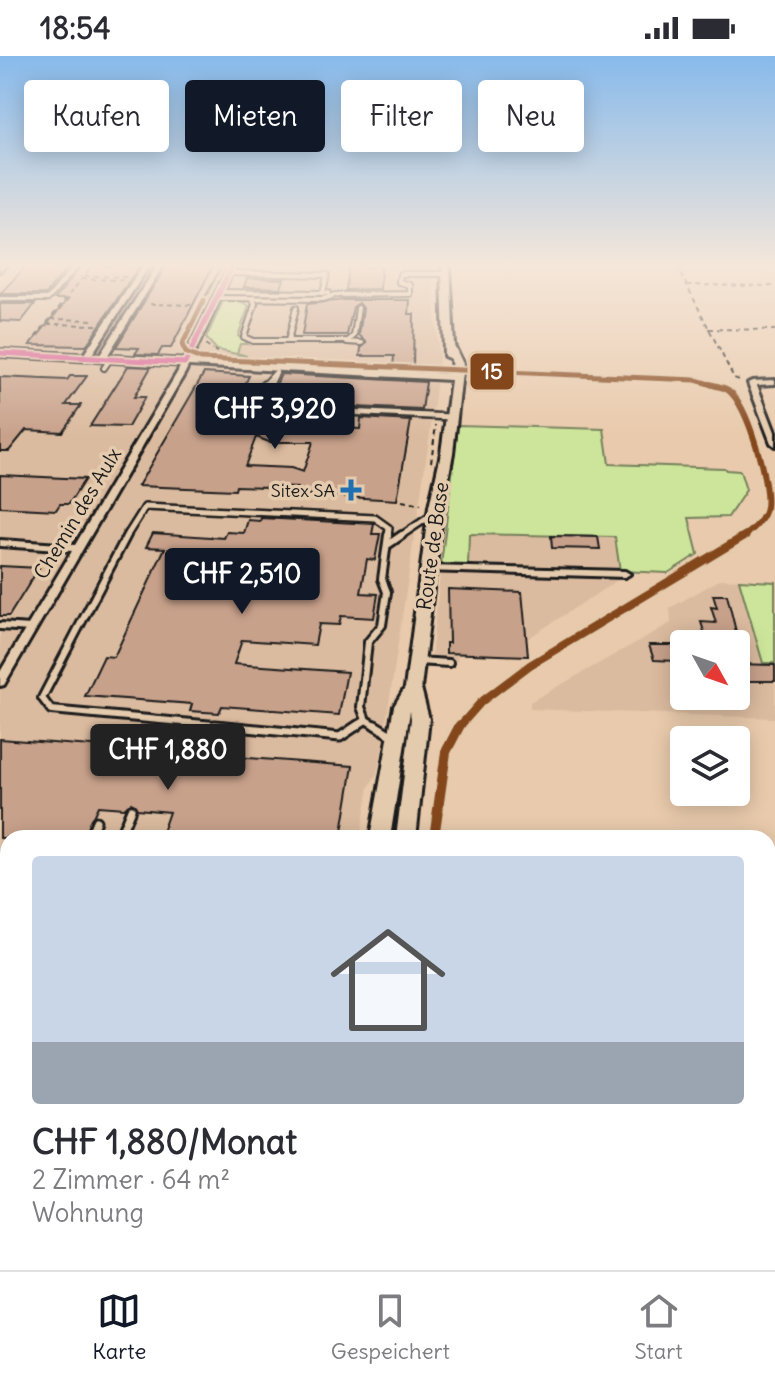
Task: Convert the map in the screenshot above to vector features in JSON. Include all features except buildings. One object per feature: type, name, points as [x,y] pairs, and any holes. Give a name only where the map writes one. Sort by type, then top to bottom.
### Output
[{"type":"street","points":[[86,357],[109,323]]},
{"type":"street","points":[[106,361],[126,323]]},
{"type":"street","name":"Chemin des Aulx","points":[[0,682],[185,363],[205,323]]},
{"type":"street","name":"Route de Base","points":[[407,830],[420,719],[413,688],[428,569],[428,510],[452,411],[451,377],[458,359],[451,347],[448,323]]},
{"type":"street","points":[[0,353],[451,377]]},
{"type":"street","points":[[775,382],[752,383],[775,443]]},
{"type":"street","points":[[0,543],[77,548]]},
{"type":"street","points":[[428,569],[625,574]]},
{"type":"street","name":"Route de Base","points":[[381,830],[402,706],[413,688]]},
{"type":"lane","points":[[249,323],[244,337],[253,341],[362,343]]},
{"type":"lane","points":[[288,341],[292,323]]},
{"type":"lane","points":[[343,342],[352,338],[355,323]]},
{"type":"lane","points":[[268,392],[277,370]]},
{"type":"lane","points":[[277,370],[267,377],[258,406],[262,408],[452,411]]},
{"type":"lane","points":[[366,720],[340,737],[51,710],[42,698],[78,625],[145,507],[375,518],[389,528],[382,579],[387,592],[382,625],[368,642],[361,707],[366,720],[396,738]]},
{"type":"lane","points":[[389,544],[428,510]]},
{"type":"lane","points":[[0,626],[31,628]]},
{"type":"lane","points":[[417,661],[449,663]]},
{"type":"lane","points":[[122,830],[131,809]]},
{"type":"lane","points":[[92,830],[96,821]]},
{"type":"path","points":[[104,323],[109,323]]},
{"type":"path","points":[[28,347],[46,324],[109,323]]},
{"type":"path","points":[[704,323],[734,378],[752,383]]},
{"type":"path","points":[[707,329],[775,330]]},
{"type":"path","points":[[203,340],[209,349],[225,355]]},
{"type":"path","points":[[402,501],[428,510]]},
{"type":"shaded area","points":[[0,323],[436,323],[439,361],[432,420],[381,756],[377,773],[369,787],[361,830],[0,830]]},
{"type":"shaded area","points":[[468,533],[616,537],[620,571],[630,572],[527,639],[528,656],[458,654],[457,661],[431,659],[441,565],[468,566]]},
{"type":"shaded area","points":[[721,579],[739,580],[763,662],[775,663],[775,718],[530,709],[530,702],[671,623],[670,608]]},
{"type":"green space","points":[[213,323],[243,323],[238,336],[247,344],[240,344],[237,353],[247,356],[217,350],[206,338]]},
{"type":"green space","points":[[458,425],[604,429],[609,464],[740,471],[746,490],[728,517],[689,518],[698,554],[668,573],[620,571],[615,537],[469,534],[468,566],[441,565]]},
{"type":"green space","points":[[739,580],[775,582],[775,663],[763,663]]},
{"type":"transit line","name":"15","points":[[193,323],[182,345],[186,353],[201,359],[696,380],[728,390],[742,412],[764,481],[766,507],[758,524],[734,544],[530,665],[481,702],[460,725],[446,752],[435,830]]},
{"type":"transit line","points":[[185,363],[205,323]]},
{"type":"transit line","points":[[0,353],[185,363]]},
{"type":"place","name":"Sitex SA","points":[[351,490]]}]
